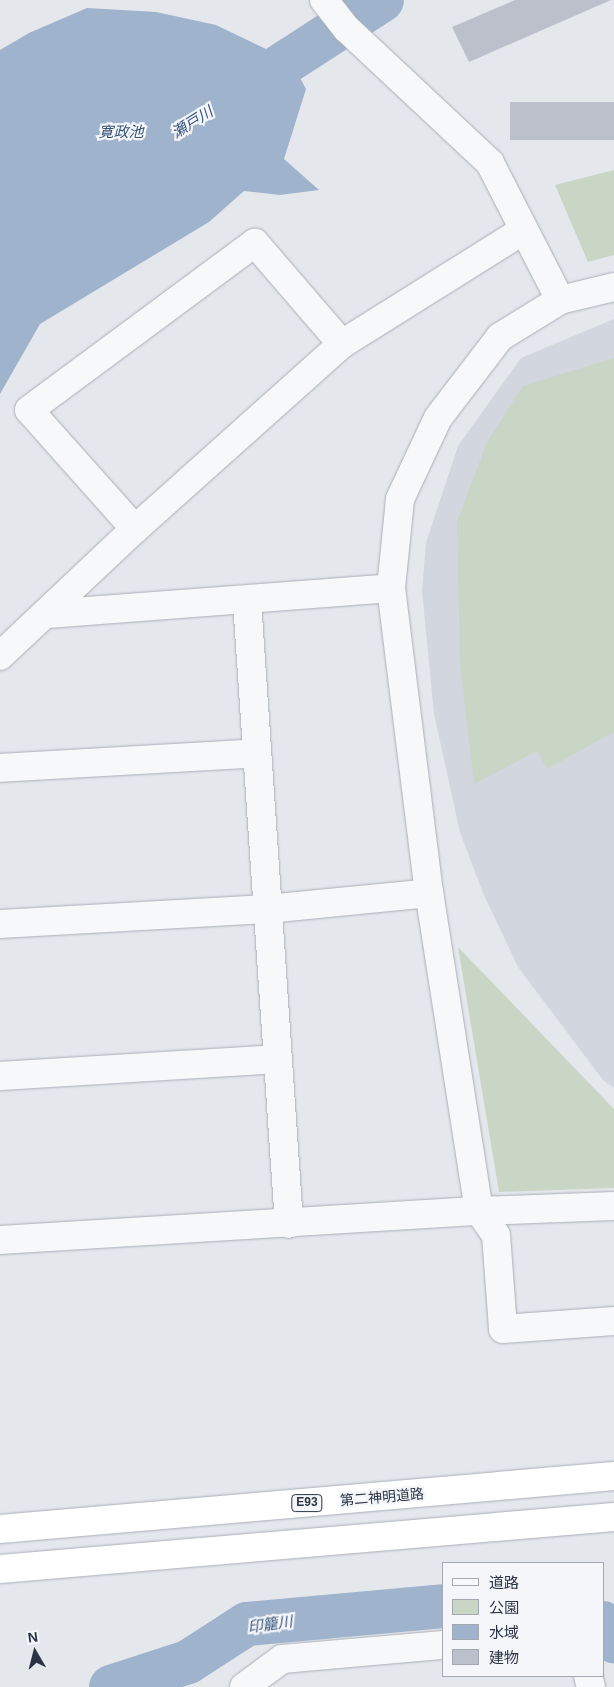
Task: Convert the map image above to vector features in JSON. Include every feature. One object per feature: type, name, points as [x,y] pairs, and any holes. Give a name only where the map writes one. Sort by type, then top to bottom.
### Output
[{"type":"highway","name":"第二神明道路","points":[[0,1529],[614,1476]]},
{"type":"highway","points":[[0,1570],[614,1517]]},
{"type":"street","points":[[324,0],[347,29],[490,163],[522,231],[560,300]]},
{"type":"street","points":[[0,656],[48,614],[135,529],[342,344],[522,231]]},
{"type":"street","points":[[135,529],[29,410],[255,243],[342,344]]},
{"type":"street","points":[[614,287],[560,300],[500,337],[438,418],[400,499],[391,588],[429,893],[478,1211],[496,1235],[503,1329],[614,1322]]},
{"type":"street","points":[[48,614],[247,601],[391,588]]},
{"type":"street","points":[[247,601],[289,1224]]},
{"type":"street","points":[[0,768],[257,753]]},
{"type":"street","points":[[0,924],[267,909],[429,893]]},
{"type":"street","points":[[0,1076],[278,1059]]},
{"type":"street","points":[[0,1240],[289,1224],[478,1211],[614,1206]]},
{"type":"street","points":[[244,1687],[282,1659],[442,1645]]},
{"type":"shaded area","points":[[614,319],[614,1088],[603,1080],[518,967],[483,893],[460,832],[434,714],[422,591],[426,543],[458,446],[521,358]]},
{"type":"green space","points":[[614,170],[614,255],[588,262],[555,185]]},
{"type":"green space","points":[[614,358],[614,732],[547,769],[537,751],[474,784],[460,664],[457,522],[487,442],[523,386]]},
{"type":"green space","points":[[458,947],[614,1109],[614,1188],[499,1192]]},
{"type":"water","name":"寛政池","points":[[87,8],[156,12],[216,25],[291,61],[306,89],[284,159],[319,190],[280,195],[244,191],[209,222],[40,324],[0,394],[0,50],[29,33]]},
{"type":"building","points":[[515,0],[611,0],[469,62],[452,27]]},
{"type":"building","points":[[510,102],[614,102],[614,140],[510,140]]},
{"type":"waterway","name":"瀬戸川","points":[[240,92],[382,0]]},
{"type":"waterway","name":"印籠川","points":[[111,1687],[188,1662],[247,1624],[442,1606]]},
{"type":"waterway","name":"印籠川","points":[[604,1624],[610,1628],[614,1641]]}]
